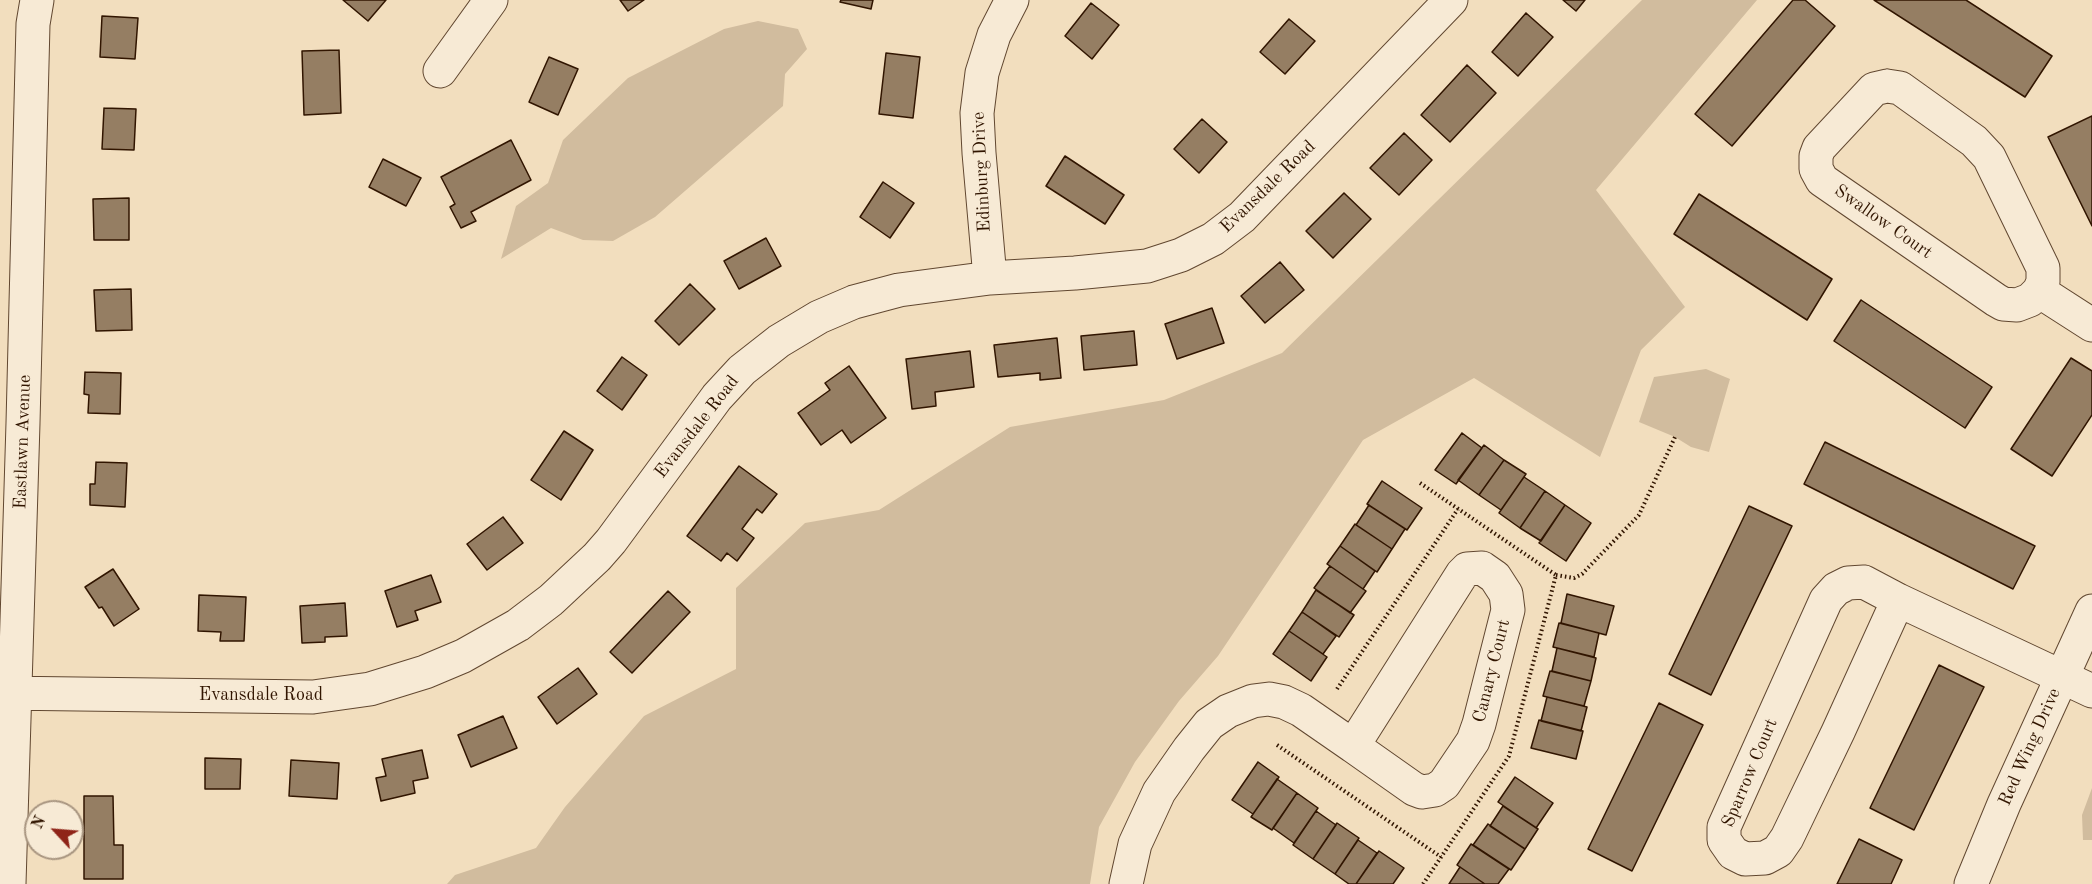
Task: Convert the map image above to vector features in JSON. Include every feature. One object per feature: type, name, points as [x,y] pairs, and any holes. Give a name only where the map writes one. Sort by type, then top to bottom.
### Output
[{"type":"street","name":"Eastlawn Avenue","points":[[9,884],[8,693],[33,24],[37,0]]},
{"type":"street","points":[[440,71],[491,0]]},
{"type":"street","name":"Edinburg Drive","points":[[990,278],[977,113],[982,73],[994,36],[1012,0]]},
{"type":"street","name":"Evansdale Road","points":[[8,693],[313,697],[370,689],[435,668],[463,656],[518,625],[559,593],[611,541],[717,397],[742,370],[779,341],[819,317],[854,302],[899,290],[990,278],[1147,266],[1181,255],[1214,239],[1242,217],[1451,0]]},
{"type":"street","name":"Swallow Court","points":[[1887,86],[1900,88],[1974,141],[1989,157],[2043,268],[2043,282],[2039,291],[2030,300],[2017,305],[2003,304],[1995,300],[1822,180],[1816,169],[1816,156],[1819,148],[1874,89],[1887,86]]},
{"type":"street","points":[[2039,291],[2092,325]]},
{"type":"street","name":"Canary Court","points":[[1126,884],[1135,844],[1159,792],[1209,724],[1228,711],[1253,701],[1269,699],[1284,702],[1301,710],[1414,789],[1422,792],[1435,790],[1444,784],[1473,741],[1508,610],[1506,594],[1495,577],[1482,568],[1467,569],[1462,574],[1353,746]]},
{"type":"street","name":"Sparrow Court","points":[[1898,600],[1787,838],[1778,850],[1765,858],[1745,859],[1733,853],[1724,840],[1724,827],[1826,600],[1836,589],[1848,583],[1864,582],[2092,691]]},
{"type":"street","name":"Red Wing Drive","points":[[1971,884],[2092,611]]},
{"type":"path","points":[[1556,575],[1574,578],[1582,574],[1639,515],[1675,437]]},
{"type":"path","points":[[1337,689],[1458,509]]},
{"type":"path","points":[[1277,745],[1441,857]]},
{"type":"shaded area","points":[[1642,0],[1757,0],[1596,190],[1685,307],[1641,350],[1600,457],[1474,378],[1363,440],[1218,656],[1179,701],[1135,762],[1099,827],[1090,884],[447,884],[455,875],[536,848],[565,807],[644,716],[736,669],[736,588],[805,523],[879,510],[1010,427],[1164,400],[1282,353]]},
{"type":"shaded area","points":[[758,21],[798,29],[807,49],[785,74],[783,106],[655,217],[613,241],[583,240],[551,228],[501,259],[516,206],[548,183],[563,140],[628,78],[724,29]]},
{"type":"shaded area","points":[[1706,369],[1730,379],[1709,452],[1691,447],[1675,437],[1639,422],[1654,377]]},
{"type":"shaded area","points":[[2092,788],[2092,840],[2083,840],[2082,815]]},
{"type":"building","points":[[343,0],[386,0],[368,21]]},
{"type":"building","points":[[620,0],[644,0],[628,11]]},
{"type":"building","points":[[841,0],[873,0],[871,9],[840,2]]},
{"type":"building","points":[[1563,0],[1585,0],[1576,11]]},
{"type":"building","points":[[1793,0],[1805,0],[1835,26],[1732,146],[1695,114]]},
{"type":"building","points":[[1874,0],[1966,0],[2052,56],[2025,97]]},
{"type":"building","points":[[1091,3],[1119,25],[1092,59],[1065,36]]},
{"type":"building","points":[[1526,13],[1553,37],[1518,76],[1492,52]]},
{"type":"building","points":[[102,16],[138,18],[135,59],[100,57]]},
{"type":"building","points":[[1289,19],[1315,41],[1285,74],[1260,52]]},
{"type":"building","points":[[339,50],[341,113],[304,115],[302,51]]},
{"type":"building","points":[[886,53],[920,57],[913,118],[879,114]]},
{"type":"building","points":[[549,57],[578,69],[558,115],[529,102]]},
{"type":"building","points":[[1467,65],[1496,93],[1450,142],[1421,115]]},
{"type":"building","points":[[104,108],[136,109],[134,150],[102,149]]},
{"type":"building","points":[[2092,116],[2092,226],[2048,137]]},
{"type":"building","points":[[1202,119],[1227,142],[1199,173],[1174,149]]},
{"type":"building","points":[[1404,133],[1432,160],[1399,195],[1370,168]]},
{"type":"building","points":[[511,140],[531,180],[471,212],[476,221],[461,228],[450,207],[455,204],[441,177]]},
{"type":"building","points":[[1065,156],[1124,195],[1105,224],[1046,186]]},
{"type":"building","points":[[383,159],[421,178],[406,206],[369,187]]},
{"type":"building","points":[[883,182],[914,203],[890,238],[860,217]]},
{"type":"building","points":[[1344,193],[1371,219],[1333,258],[1306,231]]},
{"type":"building","points":[[1699,194],[1832,279],[1807,320],[1674,234]]},
{"type":"building","points":[[129,198],[129,240],[94,240],[93,199]]},
{"type":"building","points":[[766,238],[781,266],[739,289],[724,261]]},
{"type":"building","points":[[1280,262],[1304,290],[1265,323],[1241,296]]},
{"type":"building","points":[[690,284],[715,309],[679,345],[655,321]]},
{"type":"building","points":[[131,289],[132,330],[96,331],[94,290]]},
{"type":"building","points":[[1861,300],[1992,387],[1965,428],[1834,341]]},
{"type":"building","points":[[1212,308],[1224,343],[1177,359],[1165,324]]},
{"type":"building","points":[[1134,331],[1137,365],[1084,370],[1081,336]]},
{"type":"building","points":[[1057,338],[1061,378],[1040,380],[1040,373],[998,377],[994,345]]},
{"type":"building","points":[[970,351],[974,387],[935,392],[936,406],[912,409],[906,359]]},
{"type":"building","points":[[622,357],[647,375],[622,410],[597,391]]},
{"type":"building","points":[[2071,358],[2092,371],[2092,415],[2052,476],[2011,449]]},
{"type":"building","points":[[849,366],[886,418],[851,443],[842,430],[821,445],[798,413],[830,390],[825,383]]},
{"type":"building","points":[[85,372],[121,373],[120,414],[88,413],[89,395],[84,394]]},
{"type":"building","points":[[564,431],[593,450],[561,500],[531,480]]},
{"type":"building","points":[[1462,433],[1482,448],[1456,484],[1435,470]]},
{"type":"building","points":[[1825,442],[2035,546],[2013,589],[1804,484]]},
{"type":"building","points":[[1484,445],[1504,460],[1479,495],[1458,480]]},
{"type":"building","points":[[1504,460],[1526,474],[1501,510],[1479,495]]},
{"type":"building","points":[[96,462],[127,463],[125,507],[90,505],[90,484],[95,484]]},
{"type":"building","points":[[739,466],[777,494],[762,513],[757,509],[742,529],[754,538],[737,561],[727,553],[721,561],[687,536]]},
{"type":"building","points":[[1524,477],[1545,491],[1520,528],[1499,513]]},
{"type":"building","points":[[1382,481],[1422,508],[1407,530],[1367,504]]},
{"type":"building","points":[[1545,491],[1565,505],[1541,541],[1520,528]]},
{"type":"building","points":[[1369,505],[1405,529],[1392,549],[1356,525]]},
{"type":"building","points":[[1565,505],[1591,523],[1566,561],[1539,543]]},
{"type":"building","points":[[1749,506],[1792,526],[1711,695],[1669,674]]},
{"type":"building","points":[[503,517],[523,543],[487,570],[467,544]]},
{"type":"building","points":[[1355,524],[1392,549],[1377,572],[1340,546]]},
{"type":"building","points":[[1340,546],[1375,571],[1363,589],[1327,564]]},
{"type":"building","points":[[1330,566],[1366,591],[1350,613],[1314,588]]},
{"type":"building","points":[[113,569],[139,609],[114,626],[85,587]]},
{"type":"building","points":[[431,575],[441,602],[415,611],[418,620],[397,627],[385,591]]},
{"type":"building","points":[[1316,590],[1354,615],[1339,637],[1302,612]]},
{"type":"building","points":[[668,591],[690,612],[632,673],[610,652]]},
{"type":"building","points":[[1567,594],[1614,606],[1606,635],[1561,623]]},
{"type":"building","points":[[199,595],[246,597],[244,641],[220,641],[221,632],[198,631]]},
{"type":"building","points":[[345,603],[347,636],[325,637],[325,642],[302,643],[300,606]]},
{"type":"building","points":[[1302,612],[1336,636],[1323,654],[1289,631]]},
{"type":"building","points":[[1559,623],[1599,633],[1594,657],[1553,647]]},
{"type":"building","points":[[1289,631],[1327,657],[1311,681],[1273,654]]},
{"type":"building","points":[[1557,648],[1596,658],[1591,681],[1552,671]]},
{"type":"building","points":[[1939,665],[1984,687],[1914,830],[1870,808]]},
{"type":"building","points":[[578,668],[597,694],[557,724],[538,697]]},
{"type":"building","points":[[1550,671],[1591,681],[1584,706],[1543,696]]},
{"type":"building","points":[[1547,697],[1587,707],[1581,731],[1541,721]]},
{"type":"building","points":[[1659,703],[1703,725],[1632,871],[1588,849]]},
{"type":"building","points":[[503,716],[517,748],[471,767],[458,735]]},
{"type":"building","points":[[1539,720],[1583,731],[1576,759],[1531,748]]},
{"type":"building","points":[[422,750],[428,778],[413,781],[415,793],[381,801],[376,778],[386,776],[382,759]]},
{"type":"building","points":[[205,758],[241,759],[240,789],[205,789]]},
{"type":"building","points":[[291,760],[339,763],[337,799],[289,796]]},
{"type":"building","points":[[1258,762],[1279,777],[1253,814],[1232,800]]},
{"type":"building","points":[[1515,777],[1553,803],[1536,828],[1498,802]]},
{"type":"building","points":[[1277,779],[1297,793],[1272,830],[1251,817]]},
{"type":"building","points":[[1297,793],[1318,808],[1294,843],[1273,828]]},
{"type":"building","points":[[84,796],[113,796],[114,845],[123,845],[123,879],[84,879]]},
{"type":"building","points":[[1503,806],[1538,829],[1525,849],[1490,826]]},
{"type":"building","points":[[1316,811],[1336,825],[1313,859],[1293,845]]},
{"type":"building","points":[[1337,823],[1359,838],[1335,874],[1313,859]]},
{"type":"building","points":[[1488,824],[1525,849],[1511,870],[1473,845]]},
{"type":"building","points":[[1859,839],[1902,860],[1891,884],[1837,884]]},
{"type":"building","points":[[1358,840],[1377,853],[1356,884],[1349,884],[1335,874]]},
{"type":"building","points":[[1471,844],[1509,869],[1498,884],[1485,884],[1457,865]]},
{"type":"building","points":[[1379,851],[1404,868],[1393,884],[1356,884]]},
{"type":"building","points":[[1460,867],[1485,884],[1449,884]]}]
